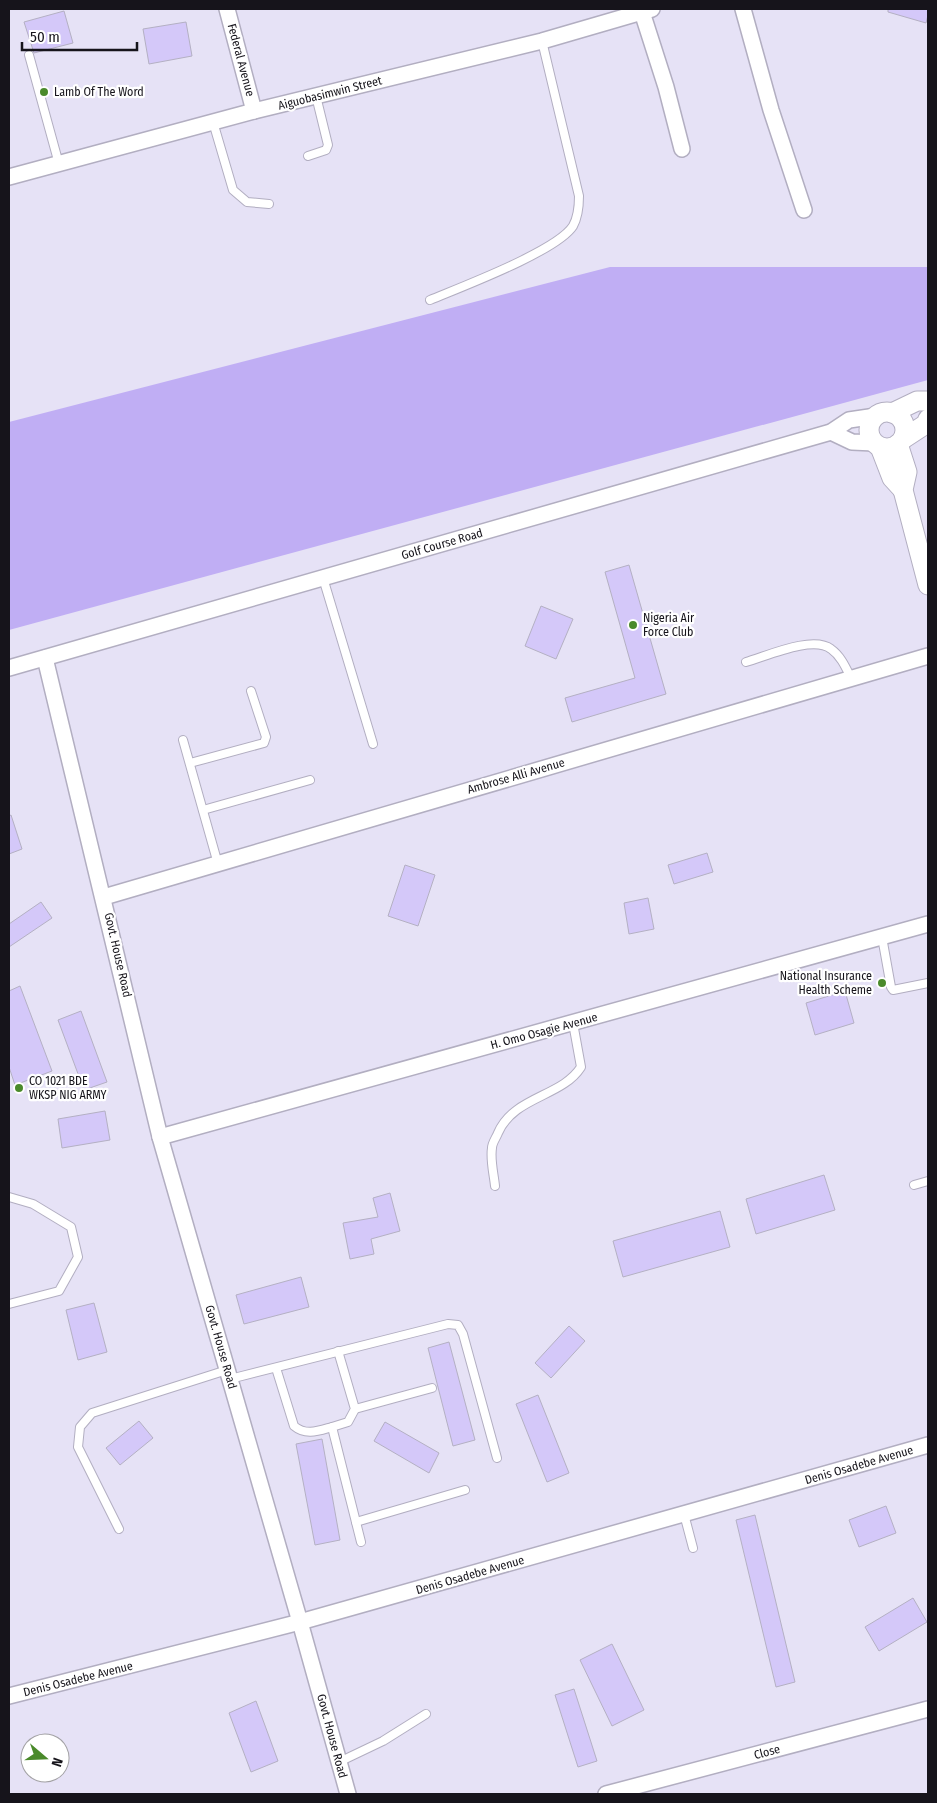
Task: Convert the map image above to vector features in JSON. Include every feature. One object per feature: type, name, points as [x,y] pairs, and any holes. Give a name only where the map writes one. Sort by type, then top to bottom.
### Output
[{"type":"street","name":"Federal Avenue","points":[[227,9],[254,111]]},
{"type":"street","points":[[743,9],[771,110],[804,210]]},
{"type":"street","name":"Aiguobasimwin Street","points":[[9,178],[254,111],[542,41],[647,10]]},
{"type":"street","points":[[647,10],[682,149]]},
{"type":"street","points":[[928,400],[917,402],[872,420],[869,432],[889,443],[907,472],[903,490],[928,584]]},
{"type":"street","points":[[884,414],[902,420],[905,426],[889,443]]},
{"type":"street","name":"Golf Course Road","points":[[9,668],[831,432],[849,420],[884,414]]},
{"type":"street","points":[[831,432],[852,442],[889,443],[926,424],[928,419]]},
{"type":"street","name":"Ambrose Alli Avenue","points":[[104,897],[928,656]]},
{"type":"street","name":"Govt. House Road","points":[[44,658],[104,897],[160,1137],[348,1794]]},
{"type":"street","name":"H. Omo Osagie Avenue","points":[[160,1137],[928,924]]},
{"type":"street","name":"Denis Osadebe Avenue","points":[[9,1696],[300,1622],[928,1445]]},
{"type":"street","name":"Close","points":[[606,1794],[928,1709]]},
{"type":"lane","points":[[430,300],[504,270],[565,236],[573,226],[579,211],[579,196],[542,41]]},
{"type":"lane","points":[[29,55],[59,164]]},
{"type":"lane","points":[[308,156],[326,150],[328,145],[316,96]]},
{"type":"lane","points":[[213,122],[233,190],[247,202],[269,204]]},
{"type":"lane","points":[[323,578],[373,744]]},
{"type":"lane","points":[[746,662],[810,643],[822,644],[832,650],[840,659],[851,678]]},
{"type":"lane","points":[[190,763],[264,743],[266,737],[251,691]]},
{"type":"lane","points":[[183,740],[218,864]]},
{"type":"lane","points":[[203,810],[310,780]]},
{"type":"lane","points":[[882,937],[891,988],[894,990],[928,983]]},
{"type":"lane","points":[[495,1186],[492,1147],[501,1126],[513,1113],[567,1080],[581,1067],[573,1022]]},
{"type":"lane","points":[[914,1185],[928,1181]]},
{"type":"lane","points":[[9,1197],[33,1204],[71,1227],[78,1257],[59,1291],[9,1304]]},
{"type":"lane","points":[[119,1529],[78,1447],[80,1427],[92,1413],[229,1374],[276,1368],[448,1324],[458,1325],[463,1334],[497,1458]]},
{"type":"lane","points":[[276,1368],[294,1426],[301,1432],[308,1433],[332,1427],[348,1422],[355,1409],[338,1351]]},
{"type":"lane","points":[[355,1409],[432,1388]]},
{"type":"lane","points":[[332,1427],[361,1542]]},
{"type":"lane","points":[[356,1522],[465,1490]]},
{"type":"lane","points":[[684,1514],[693,1548]]},
{"type":"lane","points":[[339,1762],[383,1741],[426,1714]]},
{"type":"shaded area","points":[[610,267],[928,267],[928,380],[9,630],[9,422]]},
{"type":"building","points":[[888,9],[928,9],[926,23],[888,12]]},
{"type":"building","points":[[64,11],[73,43],[34,53],[24,22]]},
{"type":"building","points":[[186,22],[192,56],[149,64],[143,29]]},
{"type":"building","name":"Nigeria Air Force Club","points":[[629,565],[666,694],[572,722],[565,698],[635,678],[605,572]]},
{"type":"building","points":[[541,606],[573,619],[556,659],[525,646]]},
{"type":"building","points":[[11,815],[22,849],[9,854],[9,816]]},
{"type":"building","points":[[707,853],[713,872],[674,884],[668,865]]},
{"type":"building","points":[[405,865],[435,875],[418,926],[388,916]]},
{"type":"building","points":[[648,898],[654,929],[629,934],[624,903]]},
{"type":"building","points":[[41,902],[52,918],[9,947],[9,924]]},
{"type":"building","points":[[20,986],[52,1071],[15,1085],[9,1067],[9,991]]},
{"type":"building","points":[[845,991],[854,1023],[815,1035],[806,1003]]},
{"type":"building","points":[[81,1011],[107,1082],[84,1090],[58,1020]]},
{"type":"building","points":[[105,1111],[110,1140],[62,1148],[58,1119]]},
{"type":"building","points":[[824,1175],[835,1210],[756,1234],[746,1199]]},
{"type":"building","points":[[390,1193],[400,1231],[371,1239],[374,1254],[350,1259],[343,1223],[378,1217],[373,1198]]},
{"type":"building","points":[[720,1211],[730,1247],[623,1277],[613,1241]]},
{"type":"building","points":[[301,1277],[309,1307],[244,1324],[236,1295]]},
{"type":"building","points":[[94,1303],[107,1352],[78,1360],[66,1310]]},
{"type":"building","points":[[569,1326],[585,1341],[551,1378],[535,1363]]},
{"type":"building","points":[[449,1342],[475,1440],[453,1446],[428,1348]]},
{"type":"building","points":[[538,1395],[569,1473],[547,1482],[516,1404]]},
{"type":"building","points":[[139,1421],[153,1438],[120,1465],[106,1448]]},
{"type":"building","points":[[385,1422],[439,1453],[429,1473],[374,1441]]},
{"type":"building","points":[[322,1439],[340,1540],[315,1545],[296,1444]]},
{"type":"building","points":[[886,1506],[896,1533],[859,1547],[849,1520]]},
{"type":"building","points":[[755,1515],[795,1682],[776,1687],[736,1520]]},
{"type":"building","points":[[913,1598],[927,1622],[879,1651],[865,1627]]},
{"type":"building","points":[[612,1644],[644,1710],[612,1726],[580,1660]]},
{"type":"building","points":[[574,1689],[597,1761],[578,1767],[555,1695]]},
{"type":"building","points":[[256,1701],[278,1761],[251,1772],[229,1713]]},
{"type":"place","name":"Lamb Of The Word","points":[[44,92]]},
{"type":"place","name":"Nigeria Air Force Club","points":[[633,625]]},
{"type":"place","name":"National Insurance Health Scheme","points":[[882,983]]},
{"type":"place","name":"CO 1021 BDE WKSP NIG ARMY","points":[[19,1088]]}]
